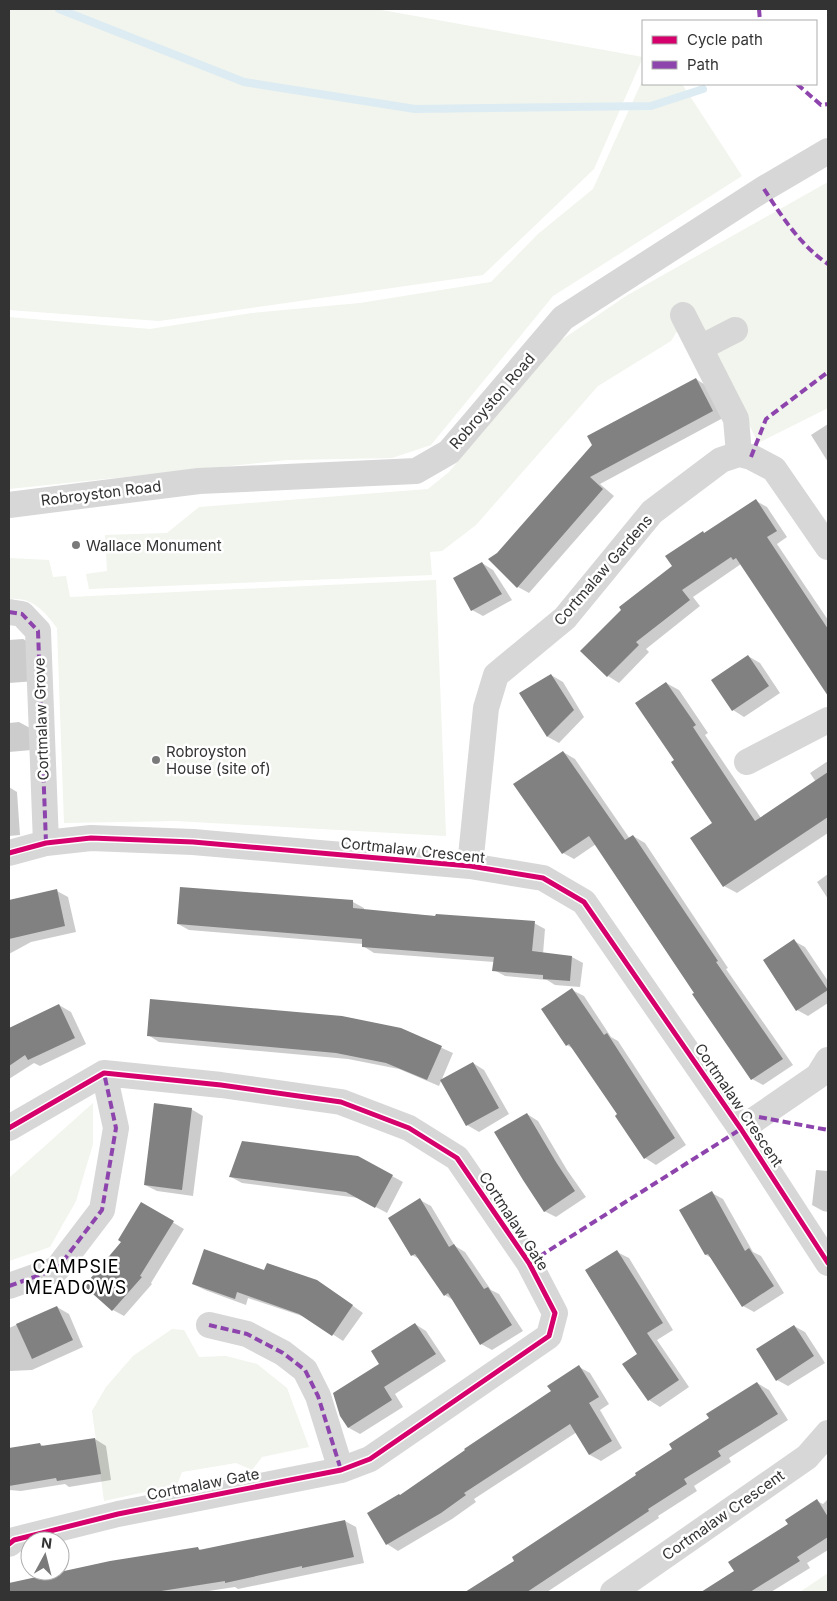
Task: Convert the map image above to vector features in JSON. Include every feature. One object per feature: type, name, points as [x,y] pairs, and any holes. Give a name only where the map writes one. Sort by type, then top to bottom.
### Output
[{"type":"street","name":"Robroyston Road","points":[[9,504],[199,481],[416,471],[449,452],[563,318],[765,188],[828,151]]},
{"type":"street","points":[[683,315],[736,419],[739,454],[750,457],[774,469],[828,547]]},
{"type":"street","points":[[700,348],[735,330]]},
{"type":"street","name":"Cortmalaw Gardens","points":[[470,866],[486,708],[496,675],[565,618],[652,512],[721,460],[739,454]]},
{"type":"street","name":"Cortmalaw Grove","points":[[9,612],[22,614],[38,630],[46,843]]},
{"type":"street","points":[[747,762],[828,720]]},
{"type":"street","name":"Cortmalaw Crescent","points":[[9,853],[46,843],[91,838],[193,842],[470,866],[543,878],[584,902],[741,1129],[828,1263]]},
{"type":"street","points":[[741,1129],[818,1076],[828,1060]]},
{"type":"street","points":[[9,1128],[104,1073],[116,1128],[102,1210],[57,1269],[9,1286]]},
{"type":"street","name":"Cortmalaw Gate","points":[[9,1544],[14,1540],[118,1514],[341,1470],[370,1460],[549,1336],[555,1313],[529,1262],[457,1158],[409,1128],[341,1102],[221,1085],[104,1073]]},
{"type":"street","points":[[209,1325],[247,1334],[283,1353],[305,1370],[318,1396],[341,1470]]},
{"type":"street","name":"Cortmalaw Crescent","points":[[613,1592],[808,1457],[828,1433]]},
{"type":"shaded area","points":[[9,9],[376,9],[642,57],[594,169],[483,275],[159,321],[9,310]]},
{"type":"shaded area","points":[[642,81],[642,85],[683,85],[742,176],[553,296],[431,445],[392,458],[287,460],[9,489],[9,317],[150,329],[252,313],[360,303],[491,282],[538,234],[593,189]]},
{"type":"shaded area","points":[[828,182],[828,408],[758,443],[692,307],[671,341],[598,386],[476,525],[442,551],[430,552],[432,575],[89,589],[86,574],[107,571],[105,535],[167,533],[199,507],[428,489],[449,472],[560,341],[626,296]]},
{"type":"shaded area","points":[[9,558],[49,560],[53,577],[66,576],[70,597],[436,580],[446,836],[176,821],[64,823],[57,628],[37,606],[25,600],[9,599]]},
{"type":"shaded area","points":[[93,1103],[93,1144],[76,1201],[50,1247],[9,1261],[9,1178]]},
{"type":"shaded area","points":[[172,1329],[184,1330],[199,1357],[226,1356],[257,1364],[287,1388],[309,1447],[262,1457],[252,1470],[236,1463],[182,1472],[177,1485],[104,1501],[92,1411],[106,1387],[133,1356]]},
{"type":"shaded area","points":[[828,1573],[828,1592],[800,1592]]},
{"type":"building","points":[[696,378],[713,411],[590,477],[603,489],[517,588],[488,559],[497,553],[592,445],[587,436]]},
{"type":"building","points":[[756,499],[777,531],[767,537],[828,629],[828,696],[736,558],[733,560],[731,557],[682,590],[690,600],[636,642],[639,645],[607,677],[580,651],[621,610],[619,607],[672,566],[665,556]]},
{"type":"building","points":[[482,562],[502,594],[471,611],[453,578]]},
{"type":"building","points":[[748,655],[769,686],[732,711],[711,680]]},
{"type":"building","points":[[551,674],[574,710],[547,737],[519,693]]},
{"type":"building","points":[[666,682],[696,725],[693,727],[755,821],[828,772],[828,817],[723,887],[690,838],[712,823],[671,762],[674,760],[635,703]]},
{"type":"building","points":[[563,751],[625,840],[633,835],[718,961],[716,962],[783,1059],[751,1080],[692,994],[694,993],[589,836],[562,854],[513,784]]},
{"type":"building","points":[[180,887],[353,900],[353,908],[435,916],[436,914],[535,921],[532,951],[572,956],[570,981],[543,979],[543,975],[492,971],[494,957],[362,947],[362,939],[177,924]]},
{"type":"building","points":[[57,889],[65,926],[9,939],[9,900]]},
{"type":"building","points":[[794,939],[828,990],[796,1011],[763,960]]},
{"type":"building","points":[[572,988],[604,1035],[607,1033],[675,1138],[644,1159],[615,1116],[617,1114],[569,1044],[566,1046],[541,1009]]},
{"type":"building","points":[[150,999],[342,1016],[401,1028],[442,1046],[427,1080],[386,1063],[336,1053],[147,1036]]},
{"type":"building","points":[[59,1004],[75,1038],[28,1060],[25,1055],[9,1066],[9,1028]]},
{"type":"building","points":[[473,1062],[499,1108],[466,1126],[440,1080]]},
{"type":"building","points":[[154,1103],[192,1108],[182,1190],[144,1185]]},
{"type":"building","points":[[527,1113],[575,1191],[544,1212],[494,1132]]},
{"type":"building","points":[[242,1141],[358,1156],[393,1175],[375,1208],[346,1192],[229,1177]]},
{"type":"building","points":[[712,1191],[745,1251],[749,1248],[774,1286],[742,1307],[708,1254],[705,1255],[679,1210]]},
{"type":"building","points":[[420,1198],[449,1247],[454,1244],[484,1289],[488,1287],[512,1325],[480,1345],[448,1293],[444,1296],[415,1254],[411,1256],[388,1218]]},
{"type":"building","points":[[141,1202],[174,1221],[140,1276],[142,1277],[112,1311],[84,1286],[121,1242],[118,1240]]},
{"type":"building","points":[[204,1249],[264,1270],[267,1263],[317,1280],[353,1305],[332,1336],[299,1314],[237,1292],[235,1299],[192,1284]]},
{"type":"building","points":[[617,1250],[663,1323],[647,1333],[679,1380],[648,1401],[622,1364],[637,1354],[585,1270]]},
{"type":"building","points":[[57,1306],[73,1340],[32,1359],[16,1324]]},
{"type":"building","points":[[415,1323],[436,1354],[384,1387],[392,1400],[348,1428],[340,1416],[333,1393],[379,1364],[371,1351]]},
{"type":"building","points":[[794,1325],[814,1356],[776,1381],[756,1349]]},
{"type":"building","points":[[579,1365],[599,1397],[589,1403],[612,1441],[589,1455],[570,1424],[464,1493],[466,1495],[441,1513],[386,1545],[367,1513],[400,1495],[464,1449],[551,1391],[547,1386]]},
{"type":"building","points":[[757,1382],[778,1414],[718,1451],[721,1456],[684,1479],[687,1484],[527,1592],[465,1592],[514,1561],[512,1557],[636,1475],[635,1473],[672,1449],[669,1444],[709,1418],[706,1414]]},
{"type":"building","points":[[95,1438],[101,1474],[57,1481],[56,1478],[9,1486],[9,1448],[40,1443],[41,1446]]},
{"type":"building","points":[[817,1499],[828,1517],[828,1537],[797,1557],[800,1561],[750,1592],[701,1592],[734,1571],[728,1562],[788,1524],[785,1520]]},
{"type":"building","points":[[345,1520],[354,1557],[225,1583],[225,1581],[155,1592],[9,1592],[9,1583],[20,1581],[70,1581],[70,1570],[110,1561],[198,1547],[199,1550]]},
{"type":"waterway","points":[[59,9],[244,82],[415,109],[651,106],[703,89]]},
{"type":"marked path","points":[[759,9],[760,20]]},
{"type":"marked path","points":[[798,85],[821,105],[828,104]]},
{"type":"marked path","points":[[764,189],[801,240],[828,264]]},
{"type":"marked path","points":[[751,457],[766,419],[828,372]]},
{"type":"marked path","points":[[9,612],[22,614],[38,631],[46,843]]},
{"type":"marked path","points":[[9,1286],[57,1269],[102,1210],[116,1128],[104,1073]]},
{"type":"marked path","points":[[759,1117],[828,1130]]},
{"type":"marked path","points":[[529,1263],[741,1129]]},
{"type":"marked path","points":[[209,1325],[247,1334],[283,1353],[305,1370],[318,1396],[341,1470]]},
{"type":"cycle path","points":[[9,853],[46,843],[91,838],[193,842],[470,866],[543,878],[584,902],[741,1129],[828,1263]]},
{"type":"cycle path","points":[[9,1128],[104,1073],[221,1085],[341,1102],[409,1128],[457,1158],[529,1263],[555,1313],[549,1336],[370,1459],[341,1470],[118,1514],[14,1540],[9,1544]]},
{"type":"place","name":"Wallace Monument","points":[[76,545]]},
{"type":"place","name":"Robroyston House (site of)","points":[[156,760]]},
{"type":"district","name":"CAMPSIE MEADOWS","points":[[76,1276]]}]
